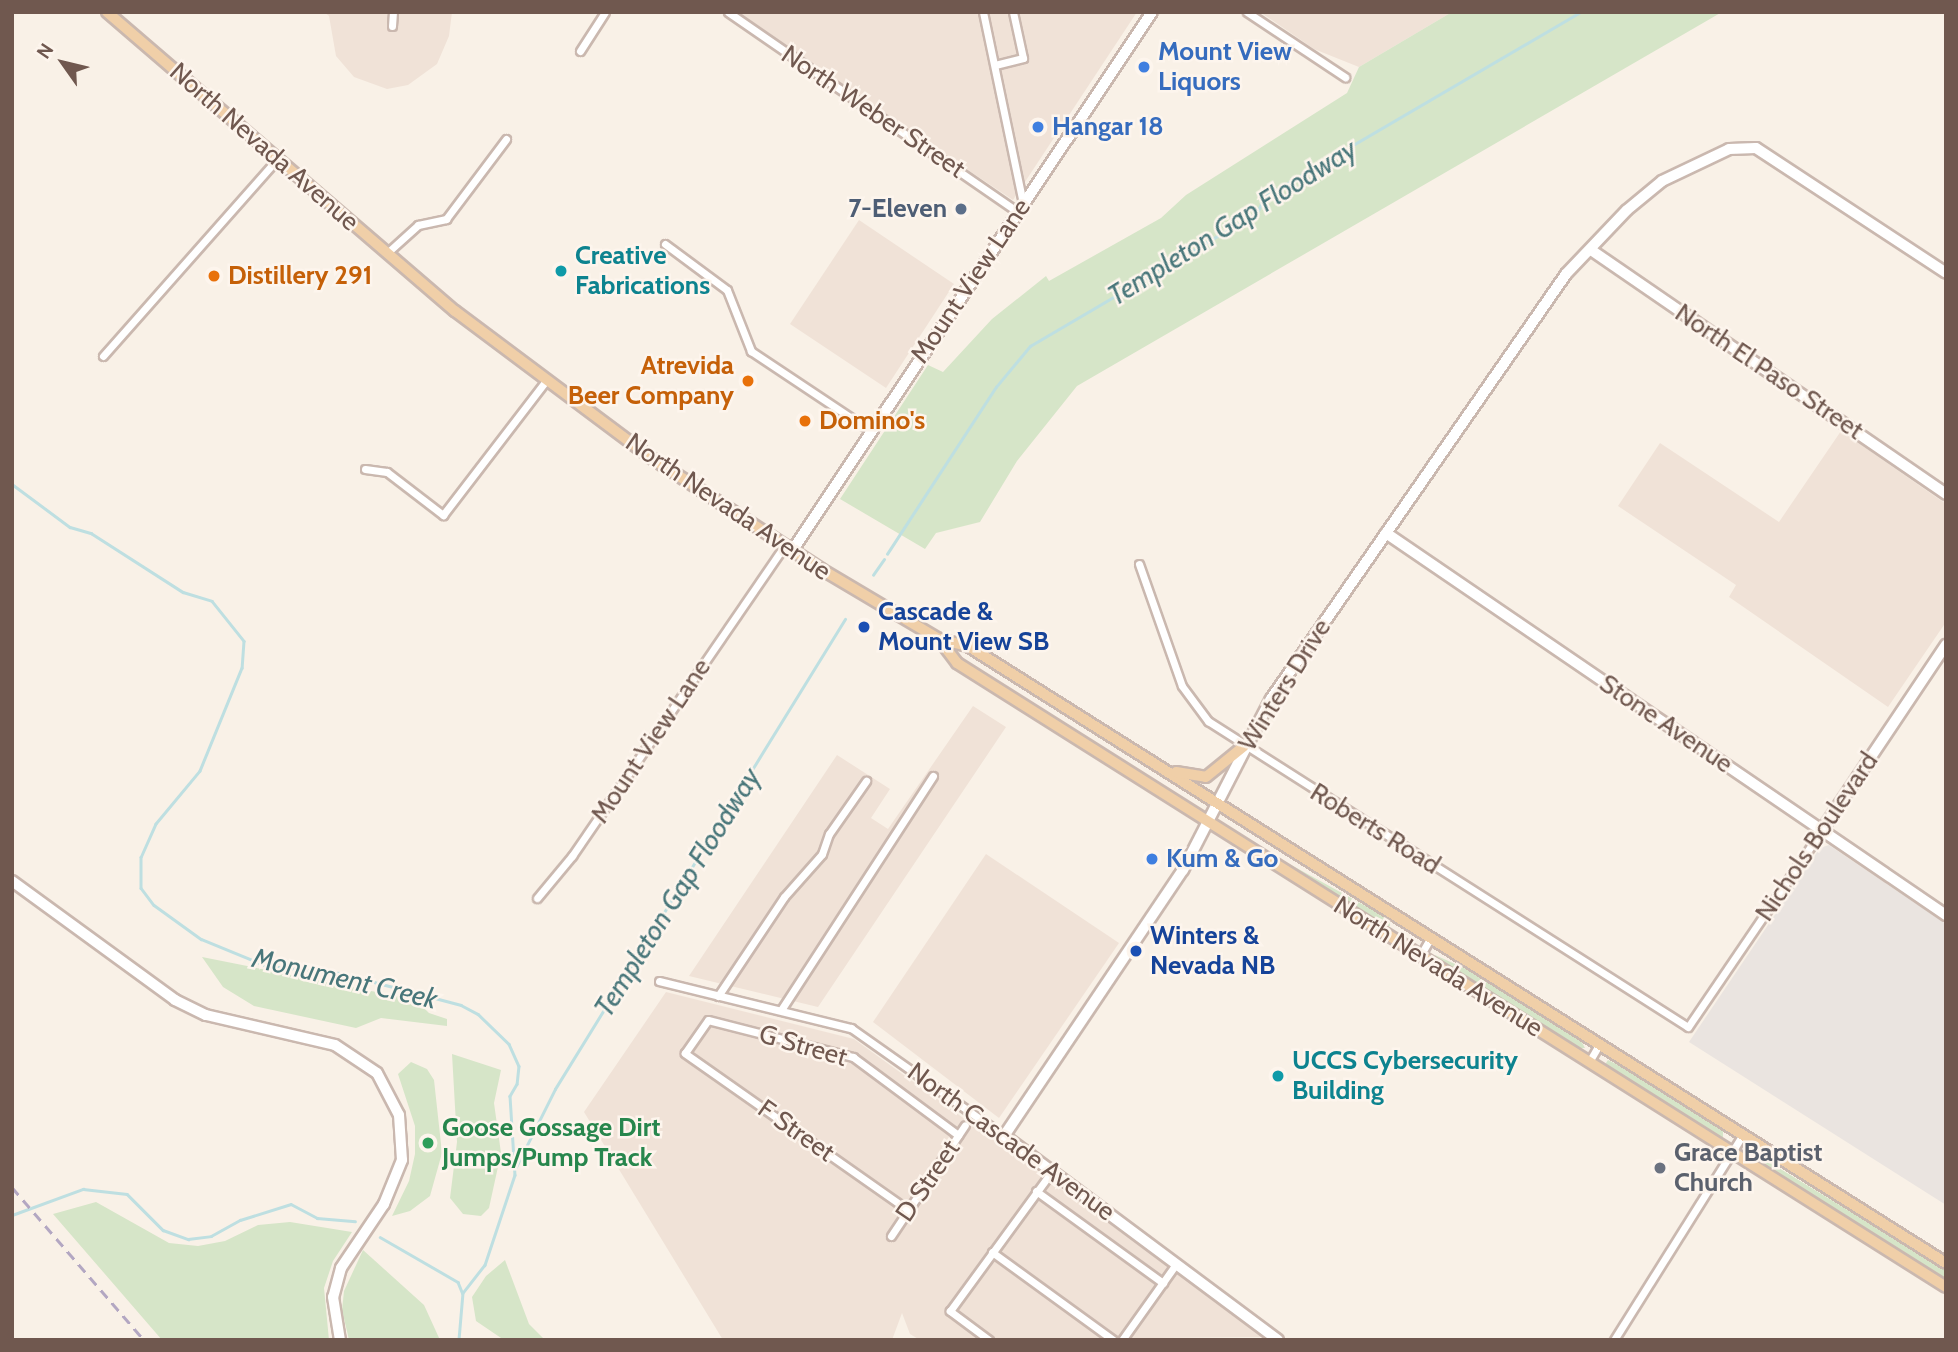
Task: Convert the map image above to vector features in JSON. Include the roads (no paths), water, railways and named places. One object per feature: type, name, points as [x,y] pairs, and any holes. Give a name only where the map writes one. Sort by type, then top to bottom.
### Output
[{"type":"main road","name":"North Nevada Avenue","points":[[107,12],[387,253],[545,382],[788,548],[939,639],[968,646],[1946,1263]]},
{"type":"main road","name":"North Nevada Avenue","points":[[939,639],[957,663],[1946,1287]]},
{"type":"main road","points":[[1153,763],[1184,775],[1206,777],[1244,746]]},
{"type":"street","points":[[393,12],[393,26]]},
{"type":"street","points":[[580,51],[605,12]]},
{"type":"street","name":"North Weber Street","points":[[728,12],[1020,208]]},
{"type":"street","points":[[983,12],[1020,208]]},
{"type":"street","points":[[995,65],[1023,58],[1013,12]]},
{"type":"street","name":"Mount View Lane","points":[[537,898],[576,850],[871,431],[1152,12]]},
{"type":"street","points":[[1247,12],[1345,77]]},
{"type":"street","points":[[387,253],[418,225],[446,219],[506,139]]},
{"type":"street","name":"Winters Drive","points":[[1004,1136],[1164,900],[1271,699],[1566,274],[1627,210],[1662,181],[1713,155],[1748,146],[1768,152],[1946,273]]},
{"type":"street","points":[[103,356],[277,159]]},
{"type":"street","points":[[665,244],[727,290],[751,351],[871,431]]},
{"type":"street","name":"North El Paso Street","points":[[1591,250],[1946,494]]},
{"type":"street","points":[[365,469],[387,472],[443,515],[545,382]]},
{"type":"street","name":"Stone Avenue","points":[[1386,533],[1946,915]]},
{"type":"street","name":"Roberts Road","points":[[1139,565],[1189,698],[1209,721],[1244,746],[1688,1027]]},
{"type":"street","name":"Nichols Boulevard","points":[[1688,1027],[1946,645]]},
{"type":"street","points":[[781,1010],[933,776]]},
{"type":"street","points":[[718,996],[784,897],[822,854],[829,834],[866,781]]},
{"type":"street","points":[[12,881],[175,1000],[206,1015],[335,1045],[377,1073],[399,1115],[402,1160],[384,1204],[341,1268],[333,1297],[340,1340]]},
{"type":"street","points":[[1420,956],[1430,939]]},
{"type":"street","name":"North Cascade Avenue","points":[[659,981],[781,1010],[858,1032],[973,1113],[1278,1340]]},
{"type":"street","name":"G Street","points":[[685,1053],[708,1020],[853,1057],[958,1135]]},
{"type":"street","points":[[1589,1062],[1600,1045]]},
{"type":"street","name":"F Street","points":[[685,1053],[908,1210]]},
{"type":"street","name":"D Street","points":[[891,1236],[973,1113]]},
{"type":"street","points":[[1614,1340],[1742,1136]]},
{"type":"street","points":[[989,1340],[950,1311],[1052,1171]]},
{"type":"street","points":[[1037,1191],[1163,1283]]},
{"type":"street","points":[[992,1252],[1113,1340]]},
{"type":"street","points":[[1122,1340],[1176,1264]]},
{"type":"waterway","name":"Templeton Gap Floodway","points":[[887,554],[996,387],[1030,346],[1257,213],[1264,197],[1580,12]]},
{"type":"waterway","name":"Monument Creek","points":[[12,484],[70,527],[91,533],[183,592],[212,601],[244,641],[242,668],[200,771],[156,824],[141,857],[141,888],[154,905],[201,939],[267,966],[340,973],[461,1005],[478,1014],[509,1044],[519,1066],[517,1084],[510,1096],[515,1175],[485,1265],[463,1293],[459,1340]]},
{"type":"waterway","name":"Templeton Gap Floodway","points":[[873,575],[884,559]]},
{"type":"waterway","name":"Templeton Gap Floodway","points":[[516,1167],[555,1089],[845,619]]},
{"type":"waterway","points":[[12,1215],[83,1189],[127,1194],[163,1230],[188,1239],[211,1236],[240,1220],[291,1204],[317,1218],[355,1221]]},
{"type":"waterway","points":[[380,1237],[458,1282],[462,1292]]},
{"type":"railway","points":[[12,1187],[144,1340]]},
{"type":"place","name":"Mount View Liquors","points":[[1144,67]]},
{"type":"place","name":"Hangar 18","points":[[1038,127]]},
{"type":"place","name":"7-Eleven","points":[[961,209]]},
{"type":"place","name":"Creative Fabrications","points":[[561,271]]},
{"type":"place","name":"Distillery 291","points":[[214,276]]},
{"type":"place","name":"Atrevida Beer Company","points":[[748,381]]},
{"type":"place","name":"Domino's","points":[[805,421]]},
{"type":"place","name":"Cascade & Mount View SB","points":[[864,627]]},
{"type":"place","name":"Kum & Go","points":[[1152,859]]},
{"type":"place","name":"Winters & Nevada NB","points":[[1136,951]]},
{"type":"place","name":"UCCS Cybersecurity Building","points":[[1278,1076]]},
{"type":"place","name":"Goose Gossage Dirt Jumps/Pump Track","points":[[428,1143]]},
{"type":"place","name":"Grace Baptist Church","points":[[1660,1168]]}]
